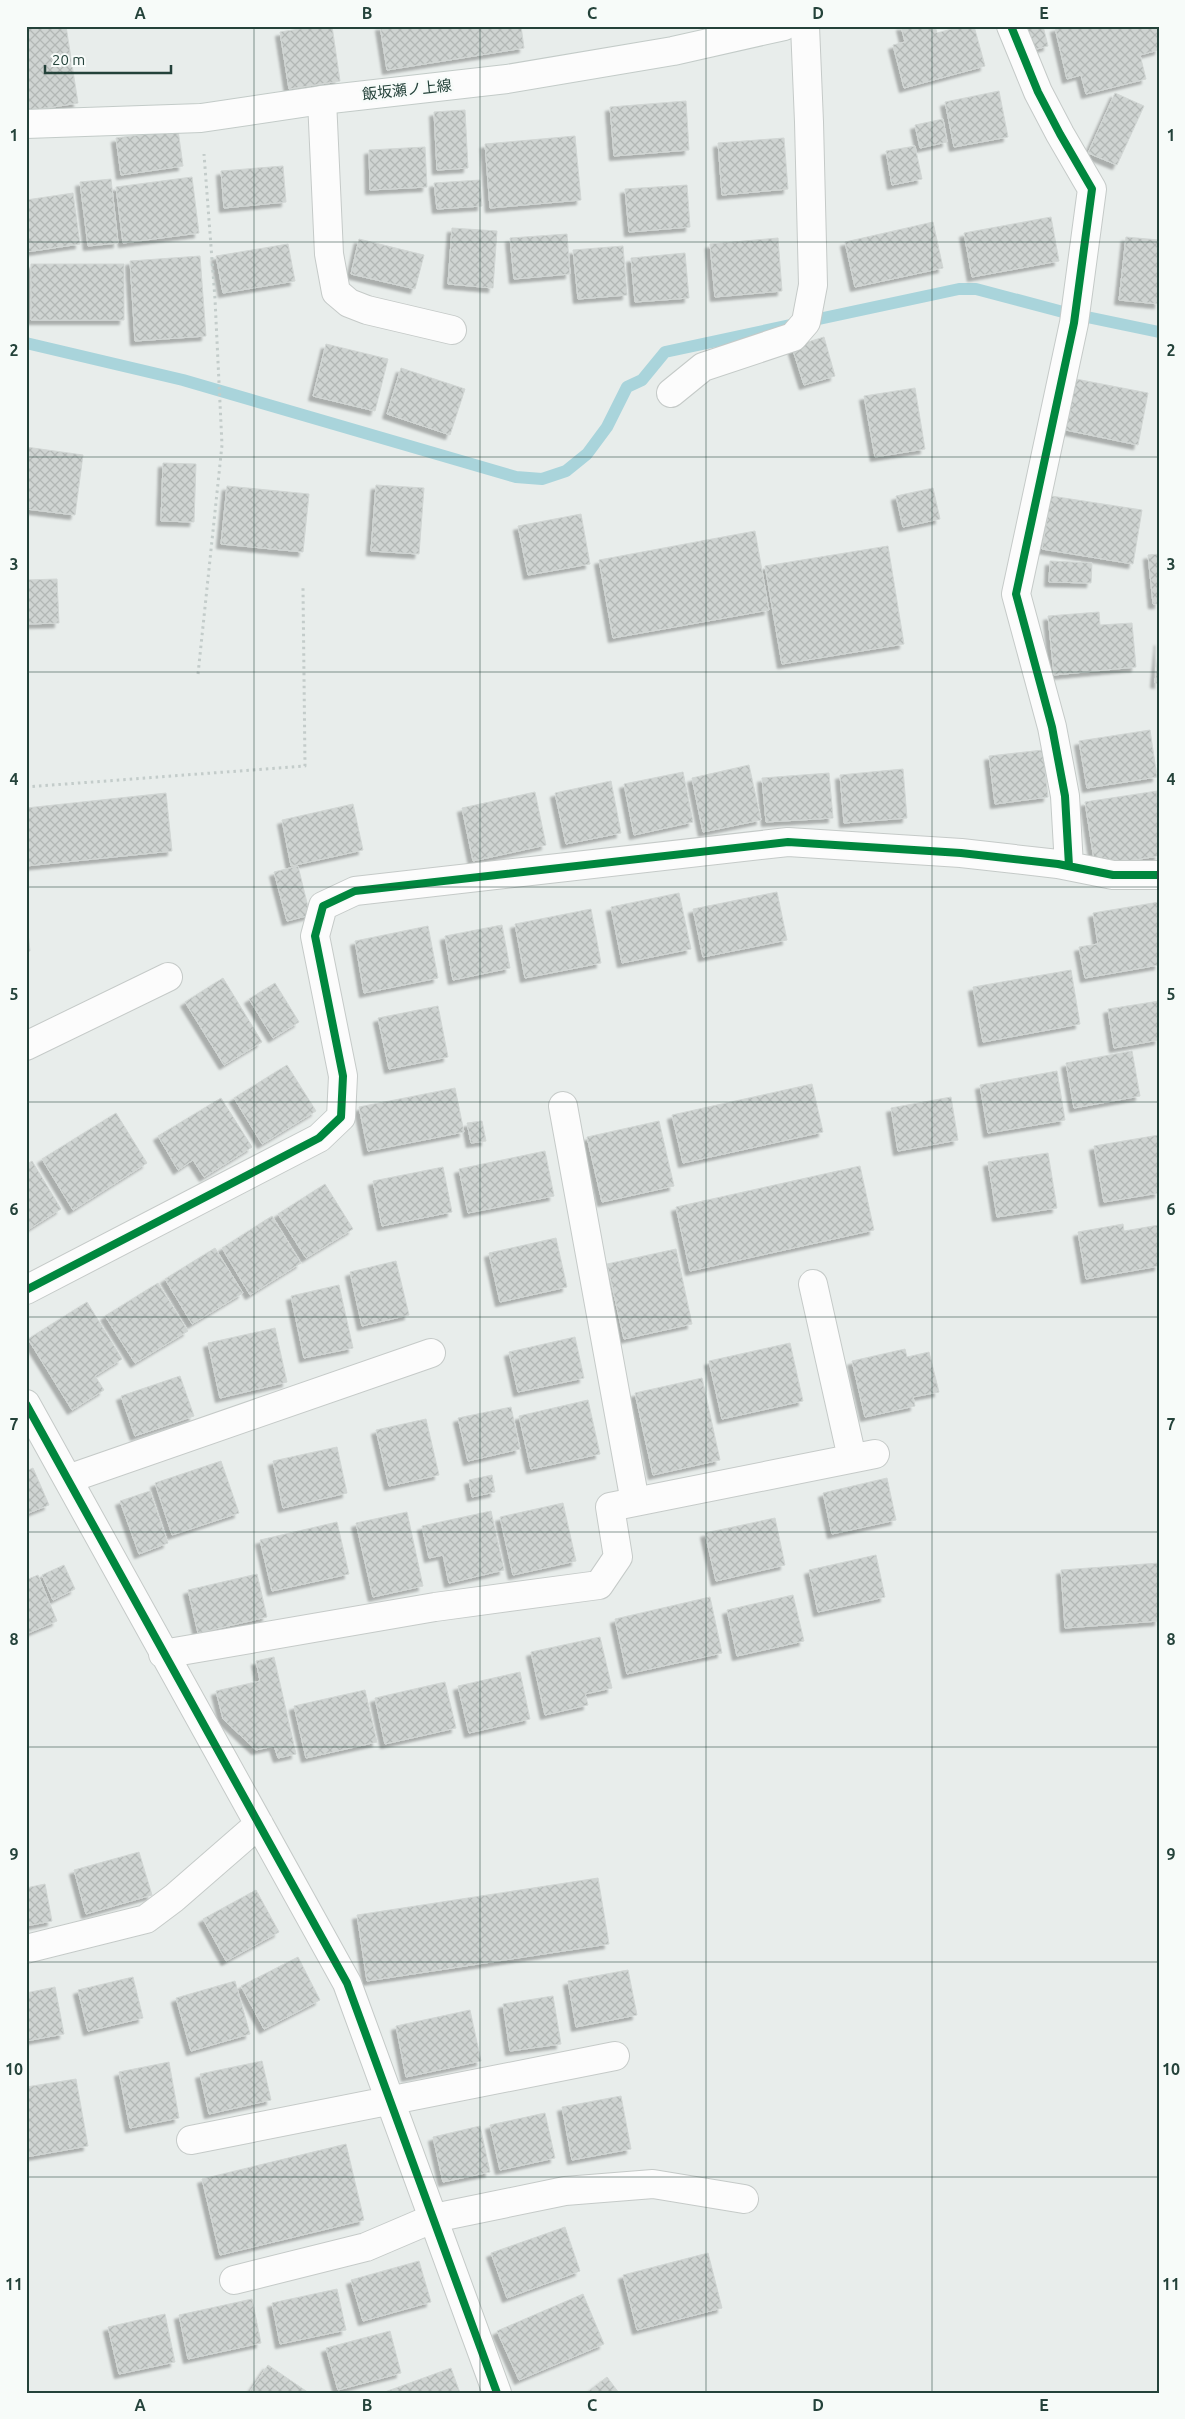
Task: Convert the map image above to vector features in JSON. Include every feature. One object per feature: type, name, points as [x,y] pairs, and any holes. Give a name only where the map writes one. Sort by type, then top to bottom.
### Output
[{"type":"street","points":[[671,393],[703,367],[793,337],[806,322],[812,284],[809,122],[804,26]]},
{"type":"street","points":[[1011,26],[1038,92],[1092,189],[1076,314],[1016,594],[1052,727],[1064,788],[1069,866]]},
{"type":"street","name":"飯坂瀬ノ上線","points":[[26,124],[201,118],[322,100],[507,79],[673,51],[769,28]]},
{"type":"street","points":[[322,100],[329,254],[336,292],[349,303],[368,310],[452,330]]},
{"type":"street","points":[[26,1290],[319,1138],[341,1117],[343,1076],[315,936],[323,906],[356,891],[788,842],[961,853],[1069,866],[1113,875],[1159,875]]},
{"type":"street","points":[[26,1046],[168,977]]},
{"type":"street","points":[[563,1106],[635,1502]]},
{"type":"street","points":[[163,1654],[435,1607],[599,1585],[618,1557],[610,1507],[863,1456],[813,1284]]},
{"type":"street","points":[[68,1480],[431,1353]]},
{"type":"street","points":[[26,1404],[347,1983],[497,2393]]},
{"type":"street","points":[[26,1949],[146,1919],[174,1898],[259,1824]]},
{"type":"street","points":[[191,2140],[615,2056]]},
{"type":"street","points":[[234,2280],[366,2246],[434,2218],[565,2191],[653,2184],[744,2199]]},
{"type":"path","points":[[198,674],[222,445],[215,299],[201,118]]},
{"type":"path","points":[[26,787],[305,766],[303,587]]},
{"type":"building","points":[[26,26],[66,26],[78,103],[28,111]]},
{"type":"building","points":[[332,26],[340,81],[289,89],[280,32]]},
{"type":"building","points":[[380,26],[521,26],[524,48],[387,70]]},
{"type":"building","points":[[901,26],[935,26],[937,33],[963,26],[974,26],[985,66],[904,88],[893,45],[905,42]]},
{"type":"building","points":[[1026,26],[1043,26],[1048,46],[1033,50]]},
{"type":"building","points":[[1064,26],[1159,26],[1159,50],[1140,55],[1146,79],[1086,94],[1081,75],[1067,79],[1055,28]]},
{"type":"building","points":[[999,91],[1008,137],[954,147],[945,102]]},
{"type":"building","points":[[1115,93],[1144,106],[1117,165],[1088,153]]},
{"type":"building","points":[[686,101],[689,150],[614,156],[610,107]]},
{"type":"building","points":[[465,110],[468,168],[437,170],[434,112]]},
{"type":"building","points":[[943,119],[947,142],[920,148],[915,125]]},
{"type":"building","points":[[178,130],[183,166],[121,175],[116,138]]},
{"type":"building","points":[[575,136],[581,200],[490,208],[485,144]]},
{"type":"building","points":[[784,138],[788,189],[722,195],[718,143]]},
{"type":"building","points":[[915,146],[922,179],[892,185],[886,151]]},
{"type":"building","points":[[425,147],[427,187],[370,190],[369,150]]},
{"type":"building","points":[[283,166],[286,202],[224,208],[221,171]]},
{"type":"building","points":[[192,177],[199,233],[123,243],[116,187]]},
{"type":"building","points":[[111,179],[118,243],[88,246],[80,182]]},
{"type":"building","points":[[480,180],[482,206],[437,209],[434,183]]},
{"type":"building","points":[[687,185],[690,227],[629,232],[625,189]]},
{"type":"building","points":[[73,193],[80,244],[26,252],[26,200]]},
{"type":"building","points":[[1051,217],[1059,261],[972,277],[964,233]]},
{"type":"building","points":[[933,222],[943,268],[855,287],[845,242]]},
{"type":"building","points":[[452,228],[497,231],[493,288],[448,284]]},
{"type":"building","points":[[567,234],[570,274],[514,279],[510,238]]},
{"type":"building","points":[[1126,237],[1159,240],[1159,304],[1119,300]]},
{"type":"building","points":[[778,238],[782,291],[715,297],[710,244]]},
{"type":"building","points":[[359,239],[424,255],[415,289],[351,274]]},
{"type":"building","points":[[288,244],[295,281],[223,293],[216,256]]},
{"type":"building","points":[[623,246],[627,295],[578,299],[573,250]]},
{"type":"building","points":[[685,253],[689,298],[635,302],[631,258]]},
{"type":"building","points":[[200,256],[206,336],[135,341],[130,261]]},
{"type":"building","points":[[31,264],[124,264],[124,320],[31,320]]},
{"type":"building","points":[[824,337],[835,376],[804,385],[792,347]]},
{"type":"building","points":[[326,344],[388,359],[375,411],[313,396]]},
{"type":"building","points":[[401,368],[465,389],[450,435],[387,414]]},
{"type":"building","points":[[1076,379],[1148,393],[1138,445],[1066,430]]},
{"type":"building","points":[[915,388],[925,449],[875,457],[864,396]]},
{"type":"building","points":[[26,447],[83,455],[75,515],[26,509]]},
{"type":"building","points":[[163,463],[196,464],[194,522],[161,521]]},
{"type":"building","points":[[376,485],[424,488],[419,554],[371,551]]},
{"type":"building","points":[[227,486],[309,494],[303,552],[221,544]]},
{"type":"building","points":[[933,488],[940,519],[903,527],[896,496]]},
{"type":"building","points":[[1051,496],[1142,510],[1133,564],[1042,549]]},
{"type":"building","points":[[581,514],[590,564],[528,575],[518,526]]},
{"type":"building","points":[[755,531],[769,610],[613,638],[599,560]]},
{"type":"building","points":[[888,546],[904,644],[782,664],[765,566]]},
{"type":"building","points":[[1159,554],[1159,604],[1153,604],[1148,555]]},
{"type":"building","points":[[1050,561],[1092,563],[1091,583],[1049,582]]},
{"type":"building","points":[[57,579],[59,623],[26,624],[26,580]]},
{"type":"building","points":[[1099,612],[1100,625],[1132,623],[1136,667],[1054,675],[1048,616]]},
{"type":"building","points":[[1159,641],[1159,684],[1155,683]]},
{"type":"building","points":[[1150,730],[1157,777],[1087,788],[1079,741]]},
{"type":"building","points":[[1043,750],[1048,797],[995,804],[989,756]]},
{"type":"building","points":[[749,765],[761,820],[703,832],[692,778]]},
{"type":"building","points":[[903,769],[907,818],[844,823],[840,775]]},
{"type":"building","points":[[683,772],[693,822],[634,835],[624,784]]},
{"type":"building","points":[[829,773],[833,818],[766,822],[762,778]]},
{"type":"building","points":[[611,781],[621,833],[566,844],[555,793]]},
{"type":"building","points":[[1157,791],[1159,856],[1095,866],[1085,802]]},
{"type":"building","points":[[535,792],[546,845],[473,861],[462,808]]},
{"type":"building","points":[[166,793],[172,851],[26,866],[26,808]]},
{"type":"building","points":[[353,804],[363,850],[291,866],[282,820]]},
{"type":"building","points":[[298,866],[310,915],[287,921],[274,872]]},
{"type":"building","points":[[777,892],[787,940],[703,957],[693,909]]},
{"type":"building","points":[[679,893],[691,949],[622,963],[611,907]]},
{"type":"building","points":[[1159,902],[1159,965],[1085,978],[1079,947],[1098,944],[1093,913]]},
{"type":"building","points":[[591,909],[601,963],[525,978],[515,924]]},
{"type":"building","points":[[26,914],[30,951],[26,952]]},
{"type":"building","points":[[502,925],[510,968],[453,980],[445,936]]},
{"type":"building","points":[[428,926],[438,978],[364,993],[355,941]]},
{"type":"building","points":[[1071,970],[1080,1024],[983,1042],[973,987]]},
{"type":"building","points":[[223,978],[262,1042],[224,1065],[185,1002]]},
{"type":"building","points":[[275,983],[299,1022],[273,1038],[249,999]]},
{"type":"building","points":[[1159,1001],[1159,1040],[1114,1048],[1108,1009]]},
{"type":"building","points":[[438,1006],[448,1057],[389,1069],[378,1018]]},
{"type":"building","points":[[1132,1051],[1140,1096],[1074,1108],[1066,1063]]},
{"type":"building","points":[[287,1065],[316,1111],[262,1144],[234,1098]]},
{"type":"building","points":[[1057,1071],[1065,1120],[988,1133],[980,1085]]},
{"type":"building","points":[[812,1084],[823,1132],[683,1163],[672,1115]]},
{"type":"building","points":[[455,1088],[464,1132],[368,1151],[359,1107]]},
{"type":"building","points":[[951,1097],[958,1140],[898,1151],[891,1108]]},
{"type":"building","points":[[221,1098],[252,1147],[204,1177],[193,1160],[178,1170],[158,1136]]},
{"type":"building","points":[[116,1113],[147,1163],[73,1210],[42,1159]]},
{"type":"building","points":[[482,1121],[486,1141],[471,1143],[467,1123]]},
{"type":"building","points":[[659,1121],[674,1186],[602,1202],[587,1137]]},
{"type":"building","points":[[1159,1135],[1159,1193],[1104,1202],[1094,1146]]},
{"type":"building","points":[[545,1151],[554,1196],[468,1213],[459,1169]]},
{"type":"building","points":[[1048,1153],[1057,1208],[997,1217],[988,1162]]},
{"type":"building","points":[[32,1161],[61,1209],[26,1231],[26,1165]]},
{"type":"building","points":[[860,1166],[874,1230],[690,1271],[676,1207]]},
{"type":"building","points":[[443,1167],[452,1212],[382,1226],[373,1181]]},
{"type":"building","points":[[325,1184],[353,1229],[306,1258],[278,1214]]},
{"type":"building","points":[[272,1216],[301,1263],[250,1295],[222,1248]]},
{"type":"building","points":[[1123,1224],[1124,1231],[1159,1225],[1159,1266],[1086,1279],[1078,1232]]},
{"type":"building","points":[[556,1238],[567,1287],[500,1302],[489,1253]]},
{"type":"building","points":[[215,1248],[243,1293],[192,1324],[165,1279]]},
{"type":"building","points":[[676,1249],[692,1324],[624,1339],[607,1264]]},
{"type":"building","points":[[396,1261],[409,1315],[362,1326],[350,1272]]},
{"type":"building","points":[[158,1283],[188,1331],[135,1363],[105,1316]]},
{"type":"building","points":[[339,1285],[353,1348],[304,1358],[291,1296]]},
{"type":"building","points":[[87,1302],[122,1359],[95,1376],[104,1390],[72,1410],[28,1339]]},
{"type":"building","points":[[275,1328],[287,1382],[220,1398],[208,1343]]},
{"type":"building","points":[[575,1337],[584,1378],[518,1392],[509,1352]]},
{"type":"building","points":[[790,1343],[803,1401],[722,1419],[709,1361]]},
{"type":"building","points":[[905,1349],[907,1357],[929,1352],[939,1392],[913,1397],[915,1406],[865,1417],[852,1361]]},
{"type":"building","points":[[180,1376],[194,1416],[135,1436],[121,1396]]},
{"type":"building","points":[[702,1378],[720,1460],[653,1475],[635,1393]]},
{"type":"building","points":[[588,1400],[600,1454],[531,1469],[519,1416]]},
{"type":"building","points":[[511,1407],[520,1449],[468,1461],[458,1418]]},
{"type":"building","points":[[426,1419],[439,1475],[389,1486],[376,1430]]},
{"type":"building","points":[[337,1447],[347,1493],[283,1508],[273,1461]]},
{"type":"building","points":[[221,1461],[239,1513],[172,1535],[155,1483]]},
{"type":"building","points":[[33,1468],[49,1505],[26,1514],[26,1471]]},
{"type":"building","points":[[492,1475],[495,1492],[472,1497],[469,1480]]},
{"type":"building","points":[[887,1478],[896,1520],[832,1534],[823,1493]]},
{"type":"building","points":[[150,1491],[168,1543],[139,1554],[120,1501]]},
{"type":"building","points":[[563,1503],[576,1561],[513,1575],[500,1517]]},
{"type":"building","points":[[491,1511],[504,1570],[449,1583],[443,1555],[429,1558],[422,1526]]},
{"type":"building","points":[[407,1512],[423,1586],[373,1597],[356,1523]]},
{"type":"building","points":[[775,1518],[785,1565],[716,1581],[705,1533]]},
{"type":"building","points":[[337,1522],[349,1574],[272,1591],[260,1540]]},
{"type":"building","points":[[876,1555],[885,1597],[818,1612],[809,1570]]},
{"type":"building","points":[[1159,1563],[1159,1621],[1065,1628],[1061,1570]]},
{"type":"building","points":[[64,1565],[75,1589],[53,1600],[42,1575]]},
{"type":"building","points":[[257,1574],[267,1617],[198,1633],[188,1590]]},
{"type":"building","points":[[38,1575],[57,1621],[26,1634],[26,1580]]},
{"type":"building","points":[[793,1595],[804,1641],[737,1656],[727,1610]]},
{"type":"building","points":[[710,1597],[722,1653],[627,1674],[615,1619]]},
{"type":"building","points":[[600,1637],[612,1688],[585,1694],[588,1705],[545,1715],[531,1652]]},
{"type":"building","points":[[274,1657],[296,1754],[278,1758],[274,1746],[256,1750],[223,1719],[216,1691],[260,1681],[256,1661]]},
{"type":"building","points":[[520,1672],[530,1719],[469,1733],[458,1686]]},
{"type":"building","points":[[445,1682],[456,1728],[385,1744],[375,1698]]},
{"type":"building","points":[[365,1690],[377,1742],[306,1758],[294,1706]]},
{"type":"building","points":[[139,1852],[152,1895],[86,1914],[74,1870]]},
{"type":"building","points":[[598,1878],[609,1944],[367,1981],[357,1915]]},
{"type":"building","points":[[45,1884],[52,1921],[26,1926],[26,1888]]},
{"type":"building","points":[[256,1890],[279,1932],[226,1961],[203,1919]]},
{"type":"building","points":[[298,1957],[320,2000],[264,2029],[241,1986]]},
{"type":"building","points":[[628,1970],[637,2015],[576,2027],[568,1981]]},
{"type":"building","points":[[133,1977],[143,2018],[88,2031],[78,1990]]},
{"type":"building","points":[[235,1981],[250,2034],[191,2051],[176,1998]]},
{"type":"building","points":[[55,1987],[64,2034],[26,2041],[26,1993]]},
{"type":"building","points":[[553,1996],[561,2044],[510,2051],[503,2004]]},
{"type":"building","points":[[470,2010],[481,2061],[406,2077],[396,2026]]},
{"type":"building","points":[[262,2061],[271,2100],[209,2114],[200,2074]]},
{"type":"building","points":[[169,2062],[179,2118],[130,2128],[119,2072]]},
{"type":"building","points":[[76,2079],[88,2146],[26,2157],[26,2087]]},
{"type":"building","points":[[621,2096],[631,2149],[572,2160],[562,2107]]},
{"type":"building","points":[[545,2113],[555,2158],[500,2170],[490,2125]]},
{"type":"building","points":[[480,2126],[490,2172],[443,2182],[433,2137]]},
{"type":"building","points":[[346,2144],[364,2220],[220,2255],[202,2179]]},
{"type":"building","points":[[565,2227],[580,2271],[507,2298],[491,2253]]},
{"type":"building","points":[[708,2253],[722,2308],[637,2330],[623,2275]]},
{"type":"building","points":[[419,2261],[431,2302],[363,2321],[351,2280]]},
{"type":"building","points":[[337,2289],[346,2330],[280,2344],[272,2303]]},
{"type":"building","points":[[583,2294],[604,2344],[519,2380],[497,2331]]},
{"type":"building","points":[[252,2299],[261,2343],[188,2359],[179,2315]]},
{"type":"building","points":[[165,2314],[175,2362],[119,2374],[108,2327]]},
{"type":"building","points":[[390,2331],[401,2373],[338,2390],[326,2348]]},
{"type":"building","points":[[268,2365],[309,2393],[249,2393]]},
{"type":"building","points":[[451,2368],[460,2393],[382,2393]]},
{"type":"building","points":[[607,2377],[619,2393],[586,2393]]},
{"type":"waterway","points":[[26,343],[183,380],[516,477],[542,479],[566,471],[587,454],[607,427],[627,387],[642,380],[665,352],[959,289],[976,289],[1063,312],[1159,332]]},
{"type":"cycle path","points":[[1011,26],[1038,92],[1092,189],[1074,323],[1016,594],[1052,727],[1065,796],[1069,866]]},
{"type":"cycle path","points":[[26,1290],[319,1138],[341,1117],[343,1076],[315,936],[323,906],[355,891],[788,842],[961,853],[1058,864],[1113,875],[1159,875]]},
{"type":"cycle path","points":[[26,1404],[347,1983],[497,2393]]}]
